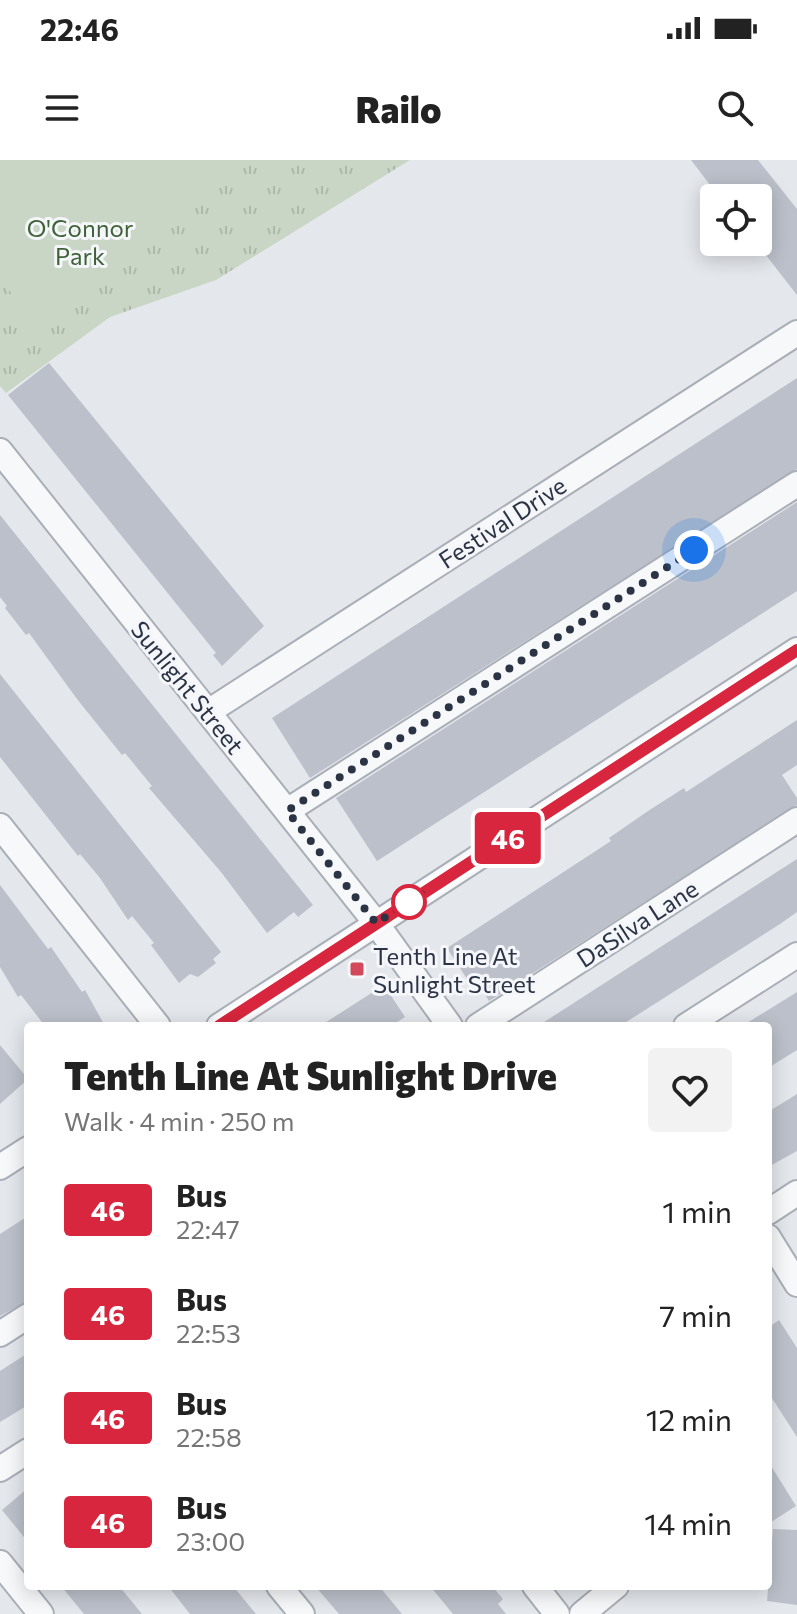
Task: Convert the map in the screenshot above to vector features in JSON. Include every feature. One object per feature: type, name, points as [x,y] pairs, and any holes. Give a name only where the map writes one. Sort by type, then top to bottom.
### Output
[{"type":"street","name":"Festival Drive","points":[[208,712],[797,333]]},
{"type":"street","name":"Sunlight Street","points":[[0,451],[376,923],[447,1022]]},
{"type":"street","points":[[287,811],[797,484]]},
{"type":"street","points":[[225,1022],[797,650]]},
{"type":"street","name":"DaSilva Lane","points":[[484,1022],[797,820]]},
{"type":"street","points":[[0,826],[155,1022]]},
{"type":"street","points":[[692,1022],[797,955]]},
{"type":"street","points":[[0,1167],[24,1152]]},
{"type":"street","points":[[772,1209],[797,1193]]},
{"type":"street","points":[[772,1243],[797,1284]]},
{"type":"street","points":[[0,1334],[24,1319]]},
{"type":"street","points":[[0,1469],[24,1454]]},
{"type":"street","points":[[0,1563],[41,1614]]},
{"type":"street","points":[[282,1590],[302,1614]]},
{"type":"street","points":[[538,1590],[557,1614]]},
{"type":"street","points":[[582,1614],[611,1590]]},
{"type":"green space","name":"O'Connor Park","points":[[0,160],[410,160],[216,280],[110,317],[6,393],[0,386]]},
{"type":"green space","points":[[0,160],[241,160],[35,323],[0,279]]},
{"type":"building","points":[[691,160],[758,160],[797,209],[797,295],[767,256],[772,256],[772,184],[709,184]]},
{"type":"building","points":[[49,363],[264,626],[222,666],[213,655],[216,653],[8,395]]},
{"type":"building","points":[[797,378],[797,469],[310,778],[272,718]]},
{"type":"building","points":[[797,502],[797,591],[377,861],[336,798]]},
{"type":"building","points":[[0,515],[313,905],[298,917],[294,912],[267,933],[221,872],[149,788],[152,786],[125,753],[122,755],[77,699],[29,633],[26,635],[5,608],[7,606],[0,597]]},
{"type":"building","points":[[0,674],[221,952],[213,959],[216,963],[198,977],[190,974],[179,983],[151,945],[154,943],[132,916],[128,920],[100,878],[80,854],[78,856],[0,757]]},
{"type":"building","points":[[797,720],[797,765],[782,775],[797,798],[797,805],[489,1001],[473,975],[467,979],[447,948],[611,841],[609,838],[648,811],[684,788],[686,792]]},
{"type":"building","points":[[797,859],[797,912],[780,924],[626,1022],[544,1022]]},
{"type":"building","points":[[0,885],[48,949],[51,947],[82,992],[85,990],[103,1022],[42,1022],[21,995],[18,997],[0,967]]},
{"type":"building","points":[[384,985],[405,1017],[397,1022],[326,1022]]},
{"type":"building","points":[[797,992],[797,1050],[772,1066],[772,1022],[748,1022]]},
{"type":"building","points":[[0,1045],[24,1074],[24,1083],[0,1104]]},
{"type":"building","points":[[797,1094],[797,1151],[772,1165],[772,1110]]},
{"type":"building","points":[[24,1219],[24,1303],[0,1316],[0,1234]]},
{"type":"building","points":[[779,1320],[797,1348],[797,1437],[772,1398],[772,1325]]},
{"type":"building","points":[[24,1356],[24,1407],[0,1422],[0,1371]]},
{"type":"building","points":[[772,1467],[796,1506],[772,1521]]},
{"type":"building","points":[[24,1491],[24,1537],[2,1510]]},
{"type":"building","points":[[773,1529],[797,1530],[797,1605],[767,1601],[768,1590],[772,1590]]},
{"type":"building","points":[[64,1590],[122,1590],[142,1614],[84,1614]]},
{"type":"building","points":[[171,1590],[236,1590],[256,1614],[190,1614]]},
{"type":"building","points":[[318,1590],[382,1590],[402,1614],[339,1614]]},
{"type":"building","points":[[433,1590],[495,1590],[503,1599],[498,1604],[506,1614],[453,1614]]},
{"type":"bus line","name":"46","points":[[225,1022],[797,650]]},
{"type":"place","name":"Tenth Line At Sunlight Street","points":[[357,969]]},
{"type":"route","points":[[409,902],[421,894],[376,923],[287,811],[694,550]]}]
